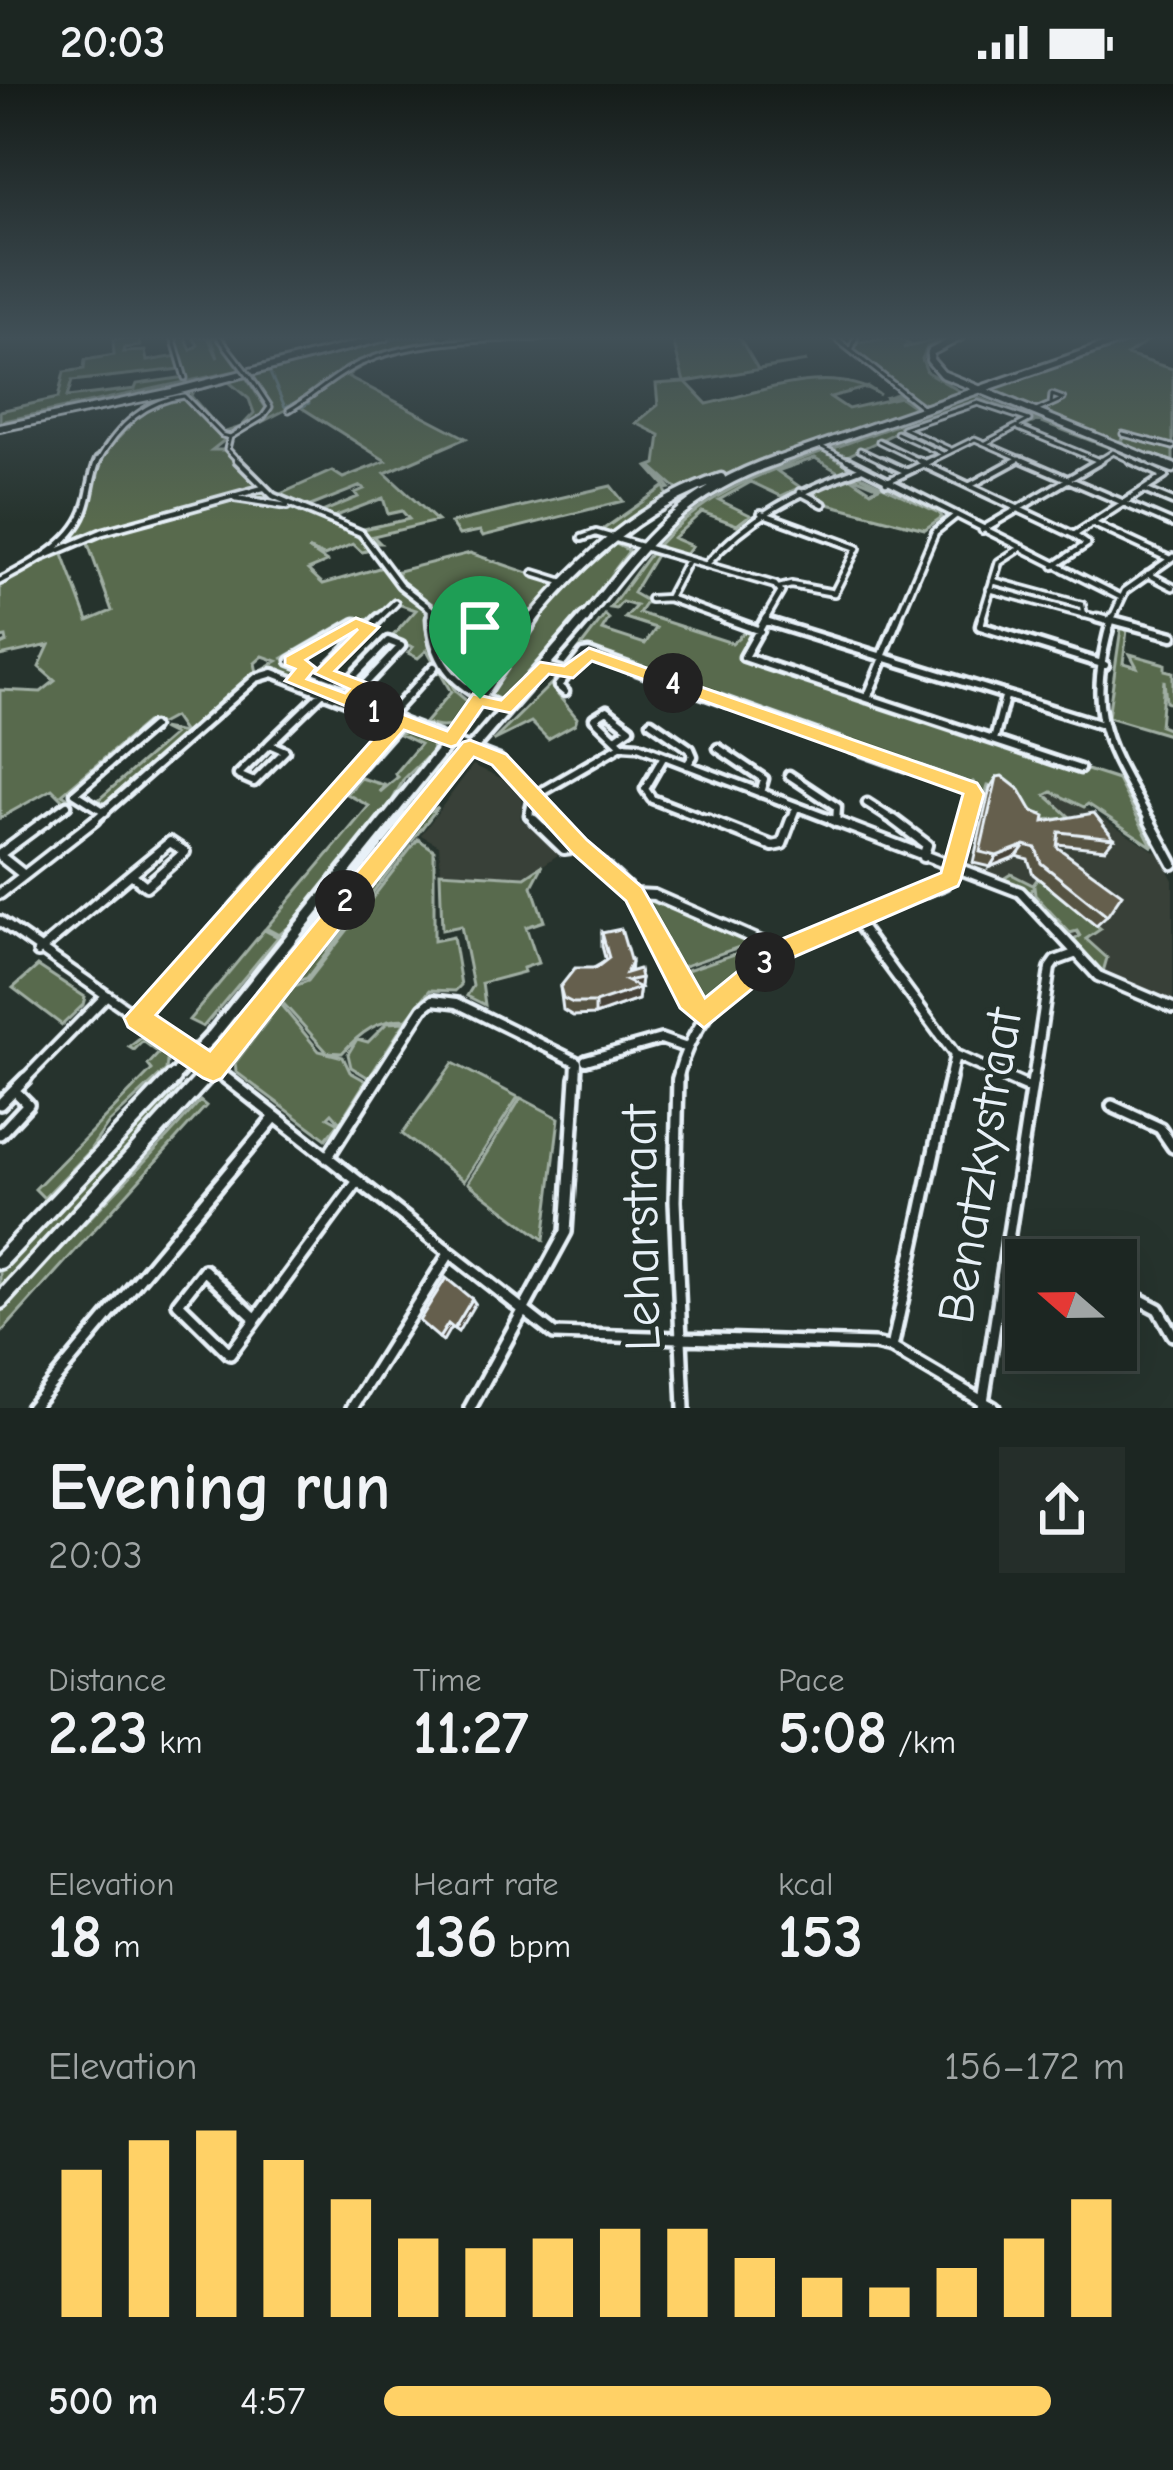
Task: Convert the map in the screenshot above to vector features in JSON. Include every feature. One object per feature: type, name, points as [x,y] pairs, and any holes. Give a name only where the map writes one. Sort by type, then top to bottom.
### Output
[{"type":"main road","points":[[0,426],[121,399]]},
{"type":"main road","points":[[0,426],[138,399]]},
{"type":"street","points":[[41,558],[83,515],[96,463],[153,402],[170,399]]},
{"type":"street","points":[[187,399],[222,435],[230,437],[257,422],[270,407],[264,399]]},
{"type":"street","points":[[289,410],[306,399]]},
{"type":"street","points":[[912,399],[923,408]]},
{"type":"street","points":[[0,1261],[195,1055],[451,740],[515,639],[610,538],[675,494],[952,399]]},
{"type":"street","points":[[996,399],[1166,476],[1074,535]]},
{"type":"street","points":[[951,450],[903,428],[978,403],[1029,420],[986,443]]},
{"type":"street","points":[[1032,413],[1051,404]]},
{"type":"street","points":[[1017,428],[1099,460]]},
{"type":"street","points":[[897,433],[943,454]]},
{"type":"street","points":[[1123,434],[1173,447]]},
{"type":"street","points":[[230,437],[227,449],[263,488],[294,507],[361,532],[400,585],[431,609],[431,642],[456,686],[504,708]]},
{"type":"street","points":[[886,482],[975,439],[1173,524]]},
{"type":"street","points":[[879,441],[1087,544],[1054,566]]},
{"type":"street","points":[[817,445],[1120,597]]},
{"type":"street","points":[[860,450],[907,472]]},
{"type":"street","points":[[982,530],[1116,450],[1173,469]]},
{"type":"street","points":[[970,485],[1020,458]]},
{"type":"street","points":[[0,1301],[213,1068],[470,747],[546,666],[640,547],[688,502],[755,467]]},
{"type":"street","points":[[706,565],[760,513],[860,469]]},
{"type":"street","points":[[1159,480],[1173,485]]},
{"type":"street","points":[[0,581],[102,532],[263,488]]},
{"type":"street","points":[[1144,490],[1173,502]]},
{"type":"street","points":[[800,492],[823,504]]},
{"type":"street","points":[[675,494],[688,502]]},
{"type":"street","points":[[231,498],[294,507]]},
{"type":"street","points":[[582,538],[596,533],[779,588],[791,585],[832,594],[857,548],[760,513]]},
{"type":"street","points":[[867,698],[935,532],[955,516]]},
{"type":"street","points":[[1092,523],[1172,558]]},
{"type":"street","points":[[1019,549],[999,562],[980,623],[983,628],[1105,665]]},
{"type":"street","points":[[1172,558],[1120,597],[1111,621],[1099,724],[1173,864]]},
{"type":"street","points":[[668,598],[688,560]]},
{"type":"street","points":[[534,573],[563,583]]},
{"type":"street","points":[[1148,574],[1173,587]]},
{"type":"street","points":[[779,588],[780,598],[744,657],[1080,769]]},
{"type":"street","points":[[990,588],[1173,636]]},
{"type":"street","points":[[650,599],[668,598],[760,631]]},
{"type":"street","points":[[322,673],[395,603]]},
{"type":"street","points":[[766,621],[1099,724]]},
{"type":"street","points":[[362,687],[291,661],[356,623],[370,627]]},
{"type":"street","points":[[347,682],[388,641],[401,646],[349,701]]},
{"type":"street","points":[[565,692],[557,686],[589,653],[970,788],[974,794],[954,868],[945,884],[781,951],[704,1015],[684,1047],[661,1039],[586,1060]]},
{"type":"street","points":[[546,666],[567,674]]},
{"type":"street","points":[[389,716],[434,667]]},
{"type":"street","points":[[294,681],[308,668]]},
{"type":"street","points":[[0,894],[104,812],[256,678],[273,673],[499,760],[579,847],[634,894],[689,999],[704,1015]]},
{"type":"street","points":[[269,745],[285,751],[254,782],[238,775],[323,692]]},
{"type":"street","points":[[994,740],[1006,697]]},
{"type":"street","points":[[579,847],[563,849],[529,815],[533,797],[619,742],[630,728],[607,710],[594,718],[619,742],[1020,892],[1098,976],[1173,1008]]},
{"type":"street","points":[[137,1018],[400,721]]},
{"type":"street","points":[[651,722],[690,749],[693,756],[687,765]]},
{"type":"street","points":[[104,812],[75,793],[152,728]]},
{"type":"street","points":[[718,748],[764,779],[760,793]]},
{"type":"street","points":[[664,756],[645,789],[652,799],[773,846],[782,844],[796,808]]},
{"type":"street","points":[[789,776],[837,807],[836,823]]},
{"type":"street","points":[[867,802],[923,839],[927,845],[923,857]]},
{"type":"street","points":[[24,875],[0,855],[67,805]]},
{"type":"street","points":[[38,952],[131,874],[170,842],[185,852],[146,886],[131,874]]},
{"type":"street","points":[[634,894],[653,896],[781,951]]},
{"type":"street","points":[[855,920],[955,1055],[1029,1088]]},
{"type":"street","points":[[0,922],[213,1068],[554,1334],[874,1343],[892,1348],[987,1406]]},
{"type":"street","name":"Benatzkystraat","points":[[987,1406],[1029,1088],[1050,968],[1054,961],[1077,953]]},
{"type":"street","points":[[0,1104],[105,997]]},
{"type":"street","points":[[327,1157],[423,1007],[434,1000],[457,1003],[577,1062],[566,1232],[470,1408]]},
{"type":"street","name":"Leharstraat","points":[[684,1047],[676,1086],[675,1201],[684,1408]]},
{"type":"street","points":[[892,1348],[955,1055]]},
{"type":"street","points":[[0,1134],[28,1104],[14,1090]]},
{"type":"street","points":[[1112,1106],[1160,1128],[1173,1147]]},
{"type":"street","points":[[32,1408],[275,1117]]},
{"type":"street","points":[[256,1319],[204,1270],[178,1304],[230,1354],[256,1319],[358,1181]]},
{"type":"street","points":[[352,1408],[449,1254]]},
{"type":"street","points":[[1137,1298],[1158,1309],[1173,1335]]},
{"type":"shaded area","points":[[473,765],[509,782],[523,797],[520,818],[559,854],[528,876],[441,871],[439,845],[421,835]]},
{"type":"shaded area","points":[[990,782],[1058,790],[1159,854],[1173,880],[1173,1003],[1103,974],[1036,899],[966,867],[962,862],[979,788]]},
{"type":"green space","points":[[54,399],[107,399],[0,422],[0,411]]},
{"type":"green space","points":[[142,399],[187,399],[226,439],[212,450],[226,450],[279,503],[344,530],[375,549],[362,552],[353,544],[324,556],[308,549],[327,562],[308,570],[323,584],[386,566],[401,590],[427,608],[428,641],[456,692],[468,702],[459,722],[447,727],[425,723],[451,692],[427,650],[418,658],[408,653],[413,647],[391,638],[416,610],[392,602],[369,622],[352,618],[283,658],[299,669],[296,675],[263,669],[277,661],[263,656],[255,663],[257,673],[107,804],[98,800],[173,735],[161,729],[184,733],[173,717],[160,724],[146,723],[62,794],[72,800],[67,804],[52,789],[0,818],[0,690],[41,692],[55,681],[39,667],[49,645],[0,656],[0,645],[7,642],[6,637],[0,638],[0,583],[57,553],[53,551],[81,519],[99,459],[151,403],[95,457],[151,400],[0,430]],"holes":[[[87,541],[112,611],[88,621],[62,552]]]},
{"type":"green space","points":[[187,399],[193,399],[223,433],[241,427],[254,413],[249,399],[260,399],[266,408],[253,422],[235,432],[223,434]]},
{"type":"green space","points":[[266,399],[307,399],[234,436],[264,418],[271,407]]},
{"type":"green space","points":[[309,399],[391,399],[466,438],[385,473],[437,521],[373,536],[380,543],[376,543],[359,530],[409,519],[402,511],[388,514],[383,498],[331,518],[354,529],[307,510],[320,513],[358,497],[355,493],[364,489],[361,486],[303,509],[276,496],[332,471],[343,478],[386,461],[299,406]]},
{"type":"green space","points":[[657,399],[702,399],[707,404],[727,399],[833,399],[848,409],[903,399],[917,409],[679,491],[651,466],[670,488],[665,489],[667,495],[608,535],[598,533],[665,486],[648,467],[656,464],[660,435],[636,423],[658,405]]},
{"type":"green space","points":[[967,399],[981,399],[1038,420],[1025,426],[1032,430],[1025,430],[1022,426],[1033,421],[1030,418],[978,401],[900,427],[912,437],[899,431],[883,439],[887,443],[881,440],[847,456],[854,462],[831,449]]},
{"type":"green space","points":[[1015,399],[1173,399],[1173,467],[1121,443],[1123,439],[1114,444]]},
{"type":"green space","points":[[823,451],[852,468],[840,473],[815,458],[777,471],[800,487],[781,496],[751,482],[719,500],[750,515],[737,525],[702,512],[673,538],[692,546],[684,556],[655,548],[712,500],[754,478]]},
{"type":"green space","points":[[857,474],[942,517],[925,529],[824,503],[809,492],[850,477],[871,491],[879,487],[852,476]]},
{"type":"green space","points":[[611,486],[623,501],[483,536],[480,531],[459,535],[451,523]]},
{"type":"green space","points":[[614,543],[629,551],[537,673],[507,701],[486,697],[542,613]]},
{"type":"green space","points":[[470,553],[558,583],[534,613],[524,610],[531,616],[481,686],[466,691],[434,640],[434,617],[445,616],[451,623],[443,627],[447,648],[461,644],[464,650],[479,646],[474,634],[493,629],[490,622],[484,623],[476,609],[450,611],[429,605],[411,591],[394,570],[399,575],[398,571]]},
{"type":"green space","points":[[650,554],[656,555],[633,593],[647,601],[639,613],[732,643],[748,629],[755,632],[740,658],[1118,780],[1153,847],[1088,804],[1084,807],[1052,792],[1046,795],[1071,818],[1040,820],[1042,814],[1035,816],[1002,788],[988,786],[981,811],[974,809],[980,789],[973,782],[967,786],[898,761],[907,759],[884,752],[896,760],[584,650],[563,670],[605,615],[609,619],[602,630],[645,644],[656,628],[625,618],[636,606],[622,602],[610,608]]},
{"type":"green space","points":[[1121,628],[1133,629],[1127,630],[1123,663],[1137,667],[1130,654],[1165,664],[1165,670],[1173,672],[1173,705],[1166,702],[1164,680],[1160,726],[1170,730],[1169,735],[1108,717]]},
{"type":"green space","points":[[561,674],[553,689],[577,718],[575,724],[548,739],[531,722],[493,741]]},
{"type":"green space","points":[[408,730],[431,739],[433,751],[404,779],[385,814],[299,919],[279,935],[266,928],[369,806],[347,794],[361,778],[384,785],[380,792],[398,777],[395,774],[420,744],[399,734]]},
{"type":"green space","points":[[439,758],[454,764],[229,1039],[225,1037],[313,916]]},
{"type":"green space","points":[[438,807],[307,978],[291,983],[418,817]]},
{"type":"green space","points":[[418,839],[434,850],[434,941],[453,937],[461,985],[455,991],[430,990],[407,1019],[371,1028],[342,1053],[327,1052],[282,1002],[294,986],[308,981]]},
{"type":"green space","points":[[543,865],[532,886],[544,921],[526,927],[538,963],[523,968],[524,972],[482,983],[485,1005],[467,996],[473,986],[461,926],[442,930],[440,872],[525,877]]},
{"type":"green space","points":[[1011,874],[1033,885],[1038,878],[1101,929],[1086,939],[1107,958],[1103,972],[1074,940],[1080,936],[1077,931],[1070,933],[1035,895],[1034,887],[1030,892],[1003,879]]},
{"type":"green space","points":[[643,900],[754,942],[679,968]]},
{"type":"green space","points":[[264,930],[278,937],[203,1027],[189,1020]]},
{"type":"green space","points":[[761,945],[766,955],[709,1003],[699,1000],[681,972]]},
{"type":"green space","points":[[38,966],[85,997],[62,1025],[13,988]]},
{"type":"green space","points":[[280,1004],[319,1051],[343,1057],[350,1072],[366,1081],[340,1122],[332,1113],[328,1117],[339,1123],[326,1139],[236,1072],[235,1063]]},
{"type":"green space","points":[[405,1022],[369,1078],[351,1067],[348,1054],[357,1039],[368,1042],[387,1023]]},
{"type":"green space","points":[[141,1038],[168,1054],[166,1070],[108,1124],[87,1154],[44,1198],[35,1189],[152,1070],[148,1065],[159,1053],[143,1041],[134,1050],[129,1047]]},
{"type":"green space","points":[[453,1063],[518,1097],[464,1181],[402,1134]]},
{"type":"green space","points":[[176,1085],[180,1088],[0,1294],[0,1268]]},
{"type":"green space","points":[[521,1098],[559,1118],[544,1240],[468,1183]]},
{"type":"green space","points":[[200,1101],[206,1106],[0,1334],[0,1312]]},
{"type":"building","points":[[997,777],[1020,790],[1032,811],[1045,816],[1044,822],[1094,813],[1114,838],[1059,832],[1057,847],[1122,894],[1107,916],[1041,863],[1036,848],[1025,845],[997,856],[980,852]]},
{"type":"building","points":[[621,929],[631,963],[626,973],[639,969],[641,978],[626,981],[640,988],[595,1003],[563,998],[560,987],[575,968],[596,968],[609,958],[602,933]]},
{"type":"building","points":[[446,1278],[472,1299],[454,1329],[448,1324],[439,1338],[419,1321]]},
{"type":"waterway","points":[[281,399],[285,407],[303,399]]},
{"type":"waterway","points":[[302,407],[309,403]]},
{"type":"route","points":[[356,623],[370,627],[322,673],[362,687],[349,701],[451,740],[480,699],[504,708],[546,666],[567,674],[589,653],[970,788],[974,794],[950,879],[781,951],[704,1015],[689,999],[634,894],[579,847],[499,760],[470,747],[213,1068],[137,1018],[400,721],[294,681],[308,668],[291,661],[356,623]]}]
